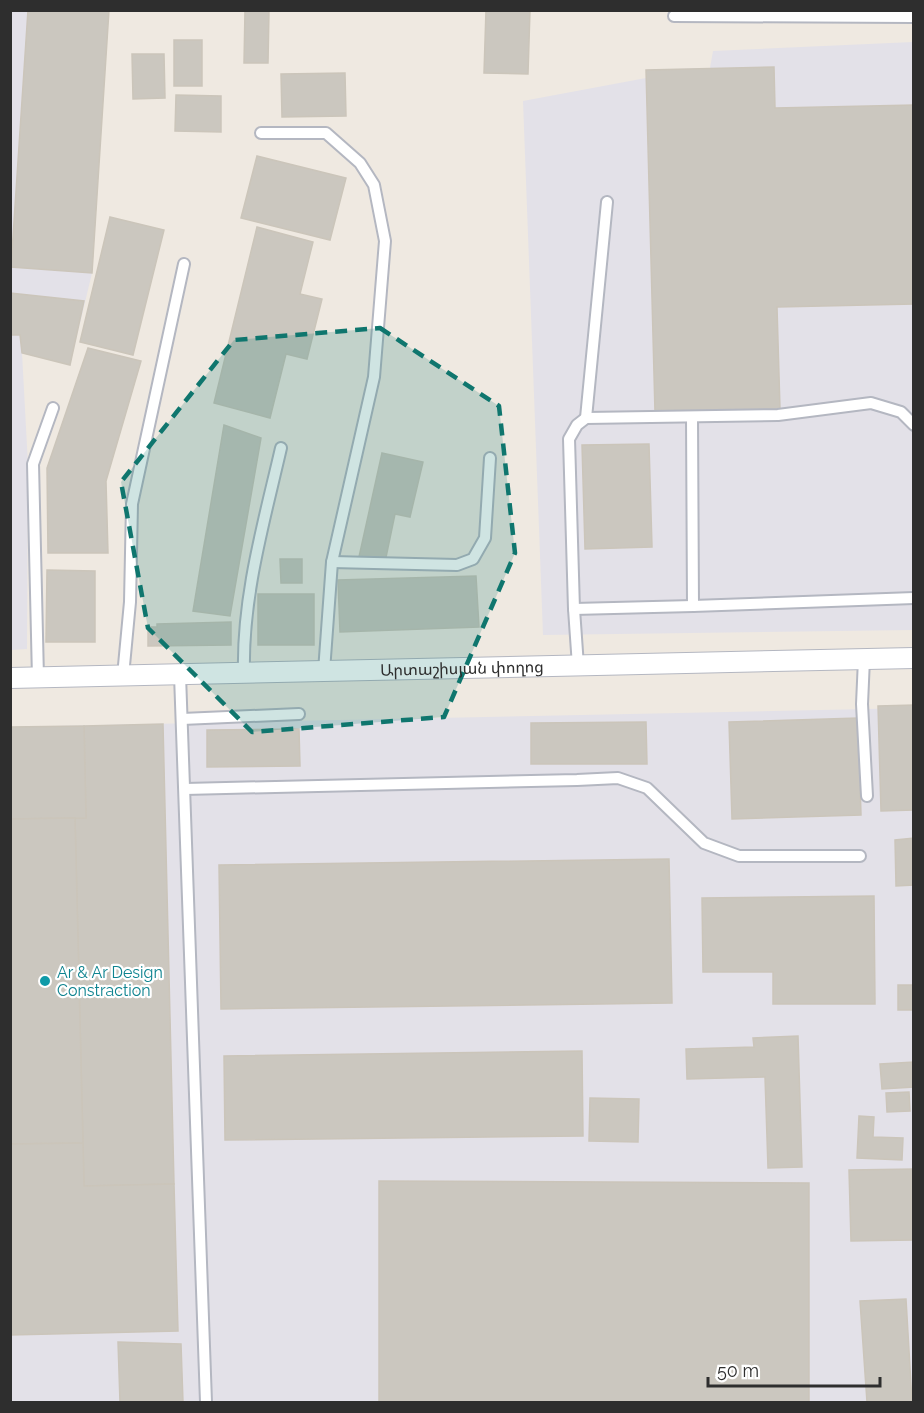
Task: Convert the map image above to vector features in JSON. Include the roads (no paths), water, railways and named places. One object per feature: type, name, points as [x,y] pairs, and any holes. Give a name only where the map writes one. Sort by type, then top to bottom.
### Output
[{"type":"street","name":"Արտաշիսյան փողոց","points":[[10,678],[914,658]]},
{"type":"lane","points":[[674,16],[914,17]]},
{"type":"lane","points":[[261,133],[326,133],[360,163],[374,185],[386,241],[374,377],[332,562],[324,671]]},
{"type":"lane","points":[[586,418],[607,202]]},
{"type":"lane","points":[[123,676],[130,602],[132,504],[184,264]]},
{"type":"lane","points":[[578,666],[569,439],[577,425],[586,418],[778,415],[871,403],[901,412],[914,425]]},
{"type":"lane","points":[[38,678],[33,464],[53,408]]},
{"type":"lane","points":[[692,417],[693,606]]},
{"type":"lane","points":[[244,673],[243,644],[250,594],[259,540],[281,448]]},
{"type":"lane","points":[[332,562],[457,565],[473,559],[484,538],[490,458]]},
{"type":"lane","points":[[574,609],[914,598]]},
{"type":"lane","points":[[864,659],[862,704],[867,796]]},
{"type":"lane","points":[[180,675],[206,1402]]},
{"type":"lane","points":[[182,719],[299,714]]},
{"type":"lane","points":[[185,789],[577,780],[618,777],[647,788],[704,843],[738,856],[860,856]]},
{"type":"place","name":"Ar & Ar Design Constraction","points":[[45,981]]}]
